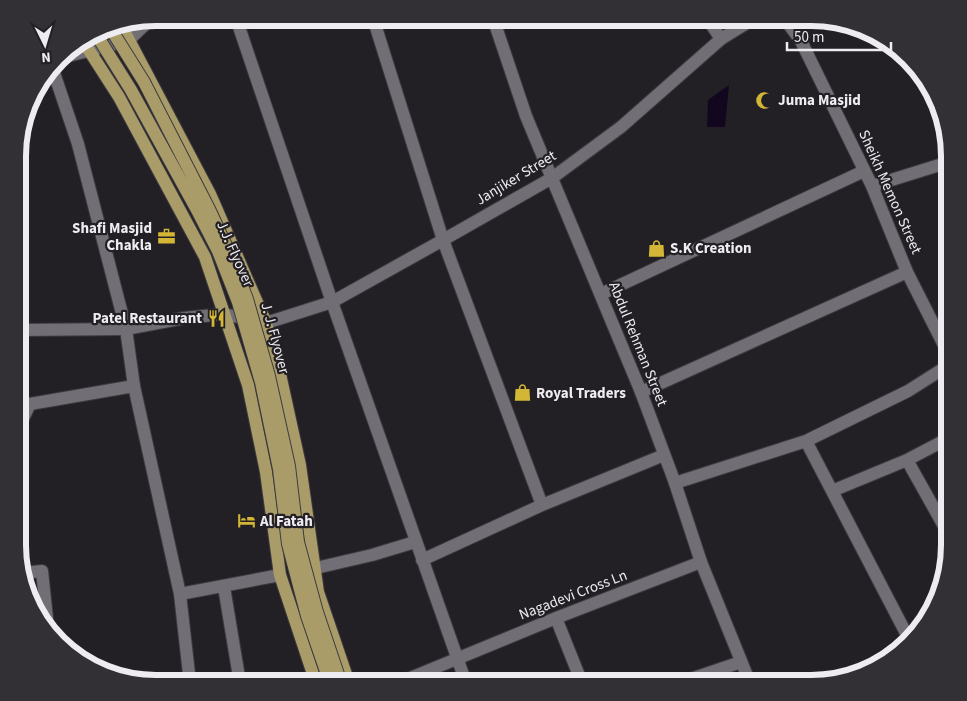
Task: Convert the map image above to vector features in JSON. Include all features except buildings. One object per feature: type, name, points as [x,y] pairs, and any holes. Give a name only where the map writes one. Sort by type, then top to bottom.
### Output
[{"type":"main road","points":[[123,31],[210,194],[266,323],[280,374],[300,465],[318,592],[346,674]]},
{"type":"main road","name":"J. J. Flyover","points":[[114,34],[144,82],[205,201],[230,252],[247,299],[269,376],[289,466],[298,542],[317,612],[338,674]]},
{"type":"main road","name":"J.J. Flyover","points":[[99,40],[131,90],[197,210],[218,251],[238,302],[261,382],[271,430],[279,470],[288,544],[307,616],[327,674]]},
{"type":"main road","points":[[87,47],[119,97],[206,257],[248,385],[266,472],[280,575],[313,674]]},
{"type":"street","points":[[239,26],[332,302],[463,674]]},
{"type":"street","points":[[375,26],[443,240],[542,505]]},
{"type":"street","points":[[74,55],[90,52],[110,44],[128,41],[143,27]]},
{"type":"street","name":"Abdul Rehman Street","points":[[495,27],[526,116],[641,392],[675,483],[701,562],[746,675]]},
{"type":"street","points":[[713,27],[721,38]]},
{"type":"street","name":"Janjiker Street","points":[[266,323],[332,302],[552,178],[621,127],[721,38],[740,27]]},
{"type":"street","name":"Sheikh Memon Street","points":[[791,27],[801,41],[872,186],[907,272],[940,337]]},
{"type":"street","points":[[55,75],[78,144],[126,329],[134,386],[180,594],[189,674]]},
{"type":"street","points":[[872,186],[940,165]]},
{"type":"street","points":[[601,294],[864,172]]},
{"type":"street","points":[[641,392],[907,272]]},
{"type":"street","points":[[26,330],[126,329],[184,318],[224,314],[266,323]]},
{"type":"street","points":[[675,483],[806,441],[908,391],[940,371]]},
{"type":"street","points":[[27,404],[134,386]]},
{"type":"street","points":[[806,441],[906,633]]},
{"type":"street","points":[[832,491],[907,460],[940,443]]},
{"type":"street","points":[[422,560],[542,505],[664,455]]},
{"type":"street","points":[[907,460],[940,519]]},
{"type":"street","points":[[316,568],[372,555],[415,542]]},
{"type":"street","name":"Nagadevi Cross Ln","points":[[419,674],[556,618],[701,562]]},
{"type":"street","points":[[30,572],[42,571],[47,615]]},
{"type":"street","points":[[180,594],[280,575]]},
{"type":"street","points":[[224,587],[239,674]]},
{"type":"street","points":[[556,618],[579,675]]},
{"type":"street","points":[[705,675],[741,662]]},
{"type":"shaded area","points":[[729,85],[725,127],[707,127],[708,100]]},
{"type":"place","name":"Juma Masjid","points":[[764,100]]},
{"type":"place","name":"Shafi Masjid Chakla","points":[[166,237]]},
{"type":"place","name":"S.K Creation","points":[[656,248]]},
{"type":"place","name":"Patel Restaurant","points":[[216,318]]},
{"type":"place","name":"Royal Traders","points":[[522,393]]},
{"type":"place","name":"Al Fatah","points":[[246,521]]}]
